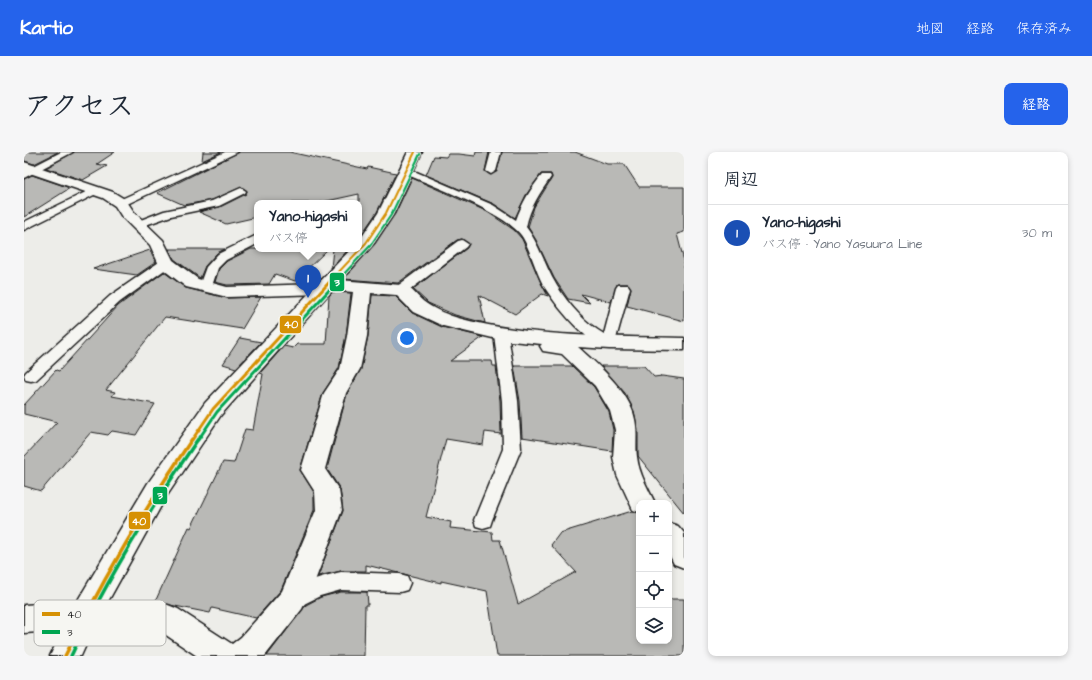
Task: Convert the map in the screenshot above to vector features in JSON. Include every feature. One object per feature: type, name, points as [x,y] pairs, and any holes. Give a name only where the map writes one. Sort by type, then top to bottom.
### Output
[{"type":"street","points":[[362,247],[386,213],[410,158]]},
{"type":"street","points":[[27,170],[96,190],[121,203],[127,214],[157,243],[166,263],[192,283],[227,292],[363,286],[401,290],[420,308],[450,322],[501,334],[609,343],[684,344]]},
{"type":"street","points":[[94,600],[158,490],[213,409],[358,252]]},
{"type":"street","points":[[241,656],[252,648],[292,600],[330,510],[327,490],[314,470],[335,393],[350,369],[357,336],[363,286]]},
{"type":"street","points":[[525,337],[535,344],[568,349],[602,381],[621,410],[626,430],[625,457],[629,474],[641,500]]},
{"type":"street","points":[[671,536],[684,556]]},
{"type":"street","points":[[24,619],[34,618]]},
{"type":"street","points":[[166,619],[224,656]]},
{"type":"street","points":[[65,656],[70,646]]},
{"type":"lane","points":[[27,170],[68,152]]},
{"type":"lane","points":[[121,203],[233,152]]},
{"type":"lane","points":[[491,170],[496,152]]},
{"type":"lane","points":[[410,158],[520,227],[528,237],[552,287],[560,298],[584,328],[609,343],[623,288]]},
{"type":"lane","points":[[520,227],[523,214],[535,188],[546,177]]},
{"type":"lane","points":[[24,226],[96,190]]},
{"type":"lane","points":[[137,225],[168,213],[215,204],[240,191]]},
{"type":"lane","points":[[206,286],[212,267],[222,257],[254,241]]},
{"type":"lane","points":[[401,290],[462,244]]},
{"type":"lane","points":[[31,376],[115,299],[166,263]]},
{"type":"lane","points":[[483,520],[512,449],[510,401],[501,334]]},
{"type":"lane","points":[[292,600],[316,588],[341,581],[400,582]]},
{"type":"building","points":[[24,152],[58,152],[34,164],[24,161]]},
{"type":"building","points":[[74,152],[115,152],[97,164],[107,166],[83,180],[46,168]]},
{"type":"building","points":[[203,152],[221,152],[202,161]]},
{"type":"building","points":[[239,152],[289,152],[367,169],[368,167],[396,173],[377,212],[362,234],[362,200],[359,200],[359,194],[332,200],[254,200],[254,218],[226,224],[199,212],[220,207],[246,194],[247,191],[242,187],[212,200],[184,205],[157,193]]},
{"type":"building","points":[[476,152],[489,152],[485,171],[490,175],[497,171],[502,152],[575,152],[607,164],[624,164],[639,187],[684,187],[684,232],[677,234],[684,261],[684,321],[627,306],[631,288],[628,284],[617,284],[611,302],[581,294],[590,303],[568,299],[554,278],[536,240],[528,227],[534,207],[552,178],[551,174],[541,174],[526,195],[515,218],[494,204],[426,175],[434,156],[446,157],[448,154],[459,154],[475,156]]},
{"type":"building","points":[[32,175],[70,188],[24,217],[24,179]]},
{"type":"building","points":[[412,178],[486,211],[514,230],[522,239],[548,296],[542,294],[515,314],[479,295],[485,323],[455,315],[428,303],[413,289],[467,248],[469,244],[462,239],[457,240],[398,283],[344,279],[375,244],[395,214]]},
{"type":"building","points":[[169,249],[225,249],[217,253],[205,266],[200,278],[174,259]]},
{"type":"building","points":[[251,249],[254,249],[254,252],[325,252],[295,281],[275,274],[269,284],[227,285],[215,282],[219,269],[227,261]]},
{"type":"building","points":[[150,250],[156,262],[137,275],[93,269]]},
{"type":"building","points":[[333,252],[346,252],[331,268]]},
{"type":"building","points":[[164,272],[186,288],[227,298],[261,297],[242,329],[165,317],[106,390],[115,392],[112,396],[155,404],[136,435],[112,431],[108,435],[91,432],[41,491],[24,486],[24,457],[57,422],[24,414],[24,405],[56,370],[59,371],[118,306]]},
{"type":"building","points":[[333,292],[351,293],[346,336],[339,368],[323,393],[300,470],[314,492],[314,510],[281,590],[256,618],[212,608],[210,613],[166,604],[166,600],[156,600],[189,527],[191,528],[223,462],[234,463],[245,429],[253,430],[263,374],[260,373],[284,346],[293,348],[297,344],[326,344],[329,296]]},
{"type":"building","points":[[372,295],[395,296],[412,313],[442,327],[483,337],[450,361],[492,361],[493,366],[496,366],[500,401],[501,434],[485,432],[483,445],[446,439],[426,517],[451,522],[450,528],[492,532],[493,540],[500,540],[518,604],[576,572],[551,545],[560,533],[632,511],[636,512],[636,644],[672,644],[672,599],[684,599],[684,656],[497,656],[487,591],[441,581],[441,583],[366,565],[366,571],[341,571],[318,576],[343,511],[340,489],[327,469],[347,394],[361,369],[368,336]]},
{"type":"building","points":[[240,338],[261,342],[236,368],[223,364]]},
{"type":"building","points":[[514,366],[572,366],[594,387],[609,412],[613,430],[612,451],[522,437],[520,401]]},
{"type":"building","points":[[601,366],[644,366],[654,377],[662,376],[684,379],[684,513],[638,456],[638,430],[634,411],[625,393]]},
{"type":"building","points":[[341,592],[367,592],[368,605],[365,605],[364,656],[267,656],[306,605],[321,597]]},
{"type":"transit line","name":"40","points":[[362,247],[386,213],[415,152]]},
{"type":"transit line","name":"3","points":[[99,600],[161,493],[217,412],[370,246],[391,215],[420,154]]},
{"type":"transit line","name":"40","points":[[94,600],[157,490],[213,409],[358,252]]},
{"type":"transit line","name":"40","points":[[65,656],[70,646]]},
{"type":"transit line","name":"3","points":[[71,656],[76,646]]},
{"type":"place","name":"Yano-higashi","points":[[308,298]]}]
